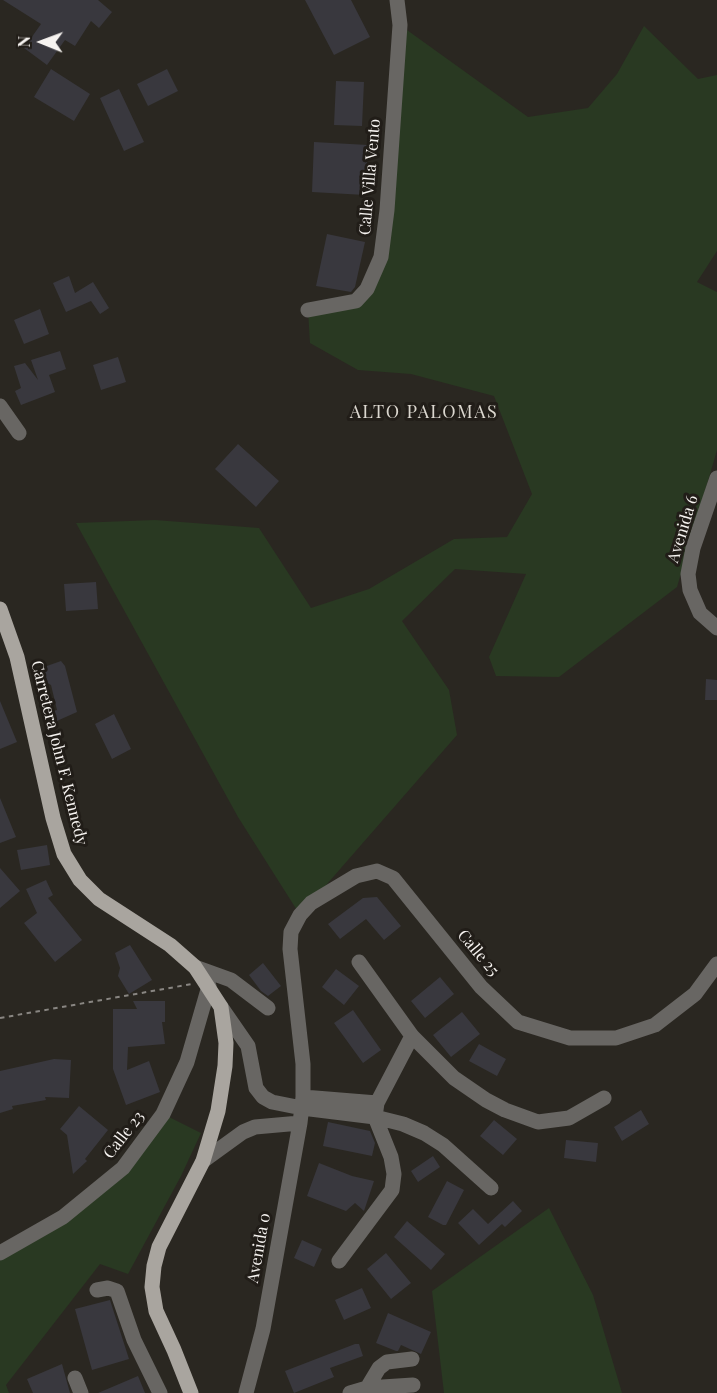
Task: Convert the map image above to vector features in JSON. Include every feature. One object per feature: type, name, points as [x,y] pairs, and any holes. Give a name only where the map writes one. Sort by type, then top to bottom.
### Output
[{"type":"main road","name":"Carretera John F. Kennedy","points":[[0,609],[17,657],[53,818],[64,854],[80,880],[99,899],[170,945],[195,967],[221,1007],[225,1028],[225,1066],[218,1111],[203,1161],[159,1247],[152,1287],[156,1311],[191,1393]]},
{"type":"street","name":"Calle Villa Vento","points":[[308,310],[356,301],[367,289],[381,257],[387,210],[400,25],[398,0]]},
{"type":"street","points":[[0,406],[19,433]]},
{"type":"street","name":"Avenida 6","points":[[717,478],[693,548],[688,574],[690,590],[700,613],[717,628]]},
{"type":"street","name":"Calle 25","points":[[300,915],[311,903],[356,876],[377,871],[393,878],[481,987],[518,1022],[570,1038],[616,1038],[655,1025],[695,994],[717,964]]},
{"type":"street","name":"Avenida 0","points":[[246,1393],[263,1329],[302,1109],[302,1041],[290,949],[291,932],[300,915]]},
{"type":"street","points":[[359,962],[412,1036],[453,1078],[486,1100],[505,1110],[538,1122],[569,1118],[604,1098]]},
{"type":"street","points":[[195,967],[231,980],[268,1008]]},
{"type":"street","name":"Calle 23","points":[[0,1253],[63,1217],[123,1168],[164,1114],[187,1062],[208,984]]},
{"type":"street","points":[[221,1007],[248,1046],[256,1089],[263,1097],[272,1102],[302,1109],[376,1110],[424,1133],[442,1145],[491,1188]]},
{"type":"street","points":[[339,1261],[393,1190],[394,1174],[391,1157],[376,1110],[412,1036]]},
{"type":"street","points":[[203,1161],[243,1132],[302,1109]]},
{"type":"street","points":[[96,1290],[108,1288],[117,1291],[134,1340],[160,1393]]},
{"type":"street","points":[[367,1388],[379,1368],[387,1362],[412,1359]]},
{"type":"street","points":[[75,1378],[81,1393]]},
{"type":"street","points":[[350,1393],[367,1388],[413,1385]]},
{"type":"path","points":[[0,1018],[208,984]]},
{"type":"green space","points":[[400,25],[528,117],[588,108],[617,74],[644,26],[698,79],[717,75],[717,251],[697,282],[717,292],[717,450],[677,587],[559,677],[496,676],[489,657],[526,574],[455,569],[402,621],[449,690],[457,735],[300,915],[238,817],[76,523],[155,520],[259,528],[311,608],[369,589],[454,539],[507,537],[532,494],[494,396],[411,374],[358,370],[310,343],[308,310],[356,301],[381,257]]},
{"type":"green space","points":[[163,1114],[201,1133],[181,1176],[128,1274],[100,1264],[6,1385],[9,1393],[0,1393],[0,1253],[123,1168]]},
{"type":"green space","points":[[549,1208],[593,1295],[622,1393],[444,1393],[432,1291]]},
{"type":"building","points":[[3,0],[98,0],[112,12],[99,28],[91,21],[75,46],[65,40],[47,65],[24,48],[41,24]]},
{"type":"building","points":[[305,0],[351,0],[370,37],[334,55]]},
{"type":"building","points":[[51,69],[90,94],[74,121],[34,97]]},
{"type":"building","points":[[167,69],[178,91],[148,106],[137,84]]},
{"type":"building","points":[[336,81],[364,82],[362,126],[334,125]]},
{"type":"building","points":[[119,89],[144,142],[124,151],[100,98]]},
{"type":"building","points":[[314,142],[368,145],[365,195],[312,192]]},
{"type":"building","points":[[327,234],[365,242],[355,287],[351,292],[316,286]]},
{"type":"building","points":[[69,276],[75,293],[93,282],[109,308],[100,314],[91,301],[66,312],[53,283]]},
{"type":"building","points":[[40,309],[49,334],[24,344],[14,320]]},
{"type":"building","points":[[60,351],[66,369],[49,375],[55,392],[21,405],[15,391],[21,388],[14,366],[25,363],[38,380],[31,360]]},
{"type":"building","points":[[118,357],[126,382],[101,390],[93,365]]},
{"type":"building","points":[[238,444],[279,481],[256,507],[215,469]]},
{"type":"building","points":[[96,582],[98,609],[66,611],[64,584]]},
{"type":"building","points":[[61,661],[65,666],[77,712],[50,724],[47,713],[57,710],[51,685],[42,680],[44,667]]},
{"type":"building","points":[[706,679],[717,680],[717,700],[705,700]]},
{"type":"building","points":[[0,701],[17,742],[0,749]]},
{"type":"building","points":[[114,714],[131,749],[112,759],[95,724]]},
{"type":"building","points":[[0,798],[16,837],[0,843]]},
{"type":"building","points":[[47,845],[50,865],[21,870],[17,850]]},
{"type":"building","points":[[0,868],[20,891],[0,908]]},
{"type":"building","points":[[46,880],[53,895],[48,898],[82,940],[55,962],[24,923],[37,913],[26,889]]},
{"type":"building","points":[[377,897],[401,926],[384,940],[366,919],[340,939],[328,924],[363,898]]},
{"type":"building","points":[[130,945],[152,980],[129,994],[118,976],[120,968],[115,953]]},
{"type":"building","points":[[263,963],[281,986],[268,996],[261,991],[249,975]]},
{"type":"building","points":[[336,969],[359,986],[344,1005],[322,987]]},
{"type":"building","points":[[440,977],[454,994],[425,1018],[411,1001]]},
{"type":"building","points":[[133,1001],[165,1001],[165,1022],[162,1022],[165,1044],[128,1047],[127,1070],[149,1061],[160,1092],[126,1105],[113,1069],[113,1009],[137,1009]]},
{"type":"building","points":[[353,1010],[381,1050],[363,1063],[334,1023]]},
{"type":"building","points":[[462,1012],[480,1034],[451,1057],[433,1035]]},
{"type":"building","points":[[479,1044],[506,1059],[497,1076],[469,1061]]},
{"type":"building","points":[[54,1059],[71,1060],[69,1098],[45,1097],[46,1100],[12,1106],[13,1109],[0,1113],[0,1071]]},
{"type":"building","points":[[79,1106],[108,1130],[85,1159],[87,1161],[73,1174],[67,1135],[60,1129]]},
{"type":"building","points":[[641,1110],[649,1124],[622,1141],[614,1127]]},
{"type":"building","points":[[494,1120],[517,1139],[503,1155],[480,1136]]},
{"type":"building","points":[[328,1122],[370,1131],[375,1143],[372,1156],[323,1146]]},
{"type":"building","points":[[566,1140],[598,1143],[596,1162],[564,1158]]},
{"type":"building","points":[[433,1156],[440,1167],[418,1182],[411,1171]]},
{"type":"building","points":[[319,1163],[352,1176],[374,1181],[364,1211],[355,1203],[346,1211],[307,1196]]},
{"type":"building","points":[[447,1181],[464,1190],[446,1225],[443,1225],[428,1217]]},
{"type":"building","points":[[513,1201],[522,1211],[505,1227],[502,1224],[479,1245],[458,1223],[473,1209],[488,1224]]},
{"type":"building","points":[[407,1221],[445,1254],[431,1270],[394,1237]]},
{"type":"building","points":[[302,1240],[322,1249],[314,1267],[294,1258]]},
{"type":"building","points":[[386,1253],[411,1283],[391,1299],[367,1269]]},
{"type":"building","points":[[362,1288],[371,1308],[344,1320],[335,1300]]},
{"type":"building","points":[[110,1300],[129,1359],[92,1370],[75,1309]]},
{"type":"building","points":[[388,1313],[431,1332],[421,1354],[401,1345],[396,1351],[376,1343]]},
{"type":"building","points":[[359,1344],[363,1356],[330,1368],[334,1377],[294,1393],[285,1371]]},
{"type":"building","points":[[62,1364],[70,1393],[33,1393],[27,1379]]},
{"type":"building","points":[[138,1376],[145,1393],[98,1393]]},
{"type":"district","name":"ALTO PALOMAS","points":[[424,412]]}]
